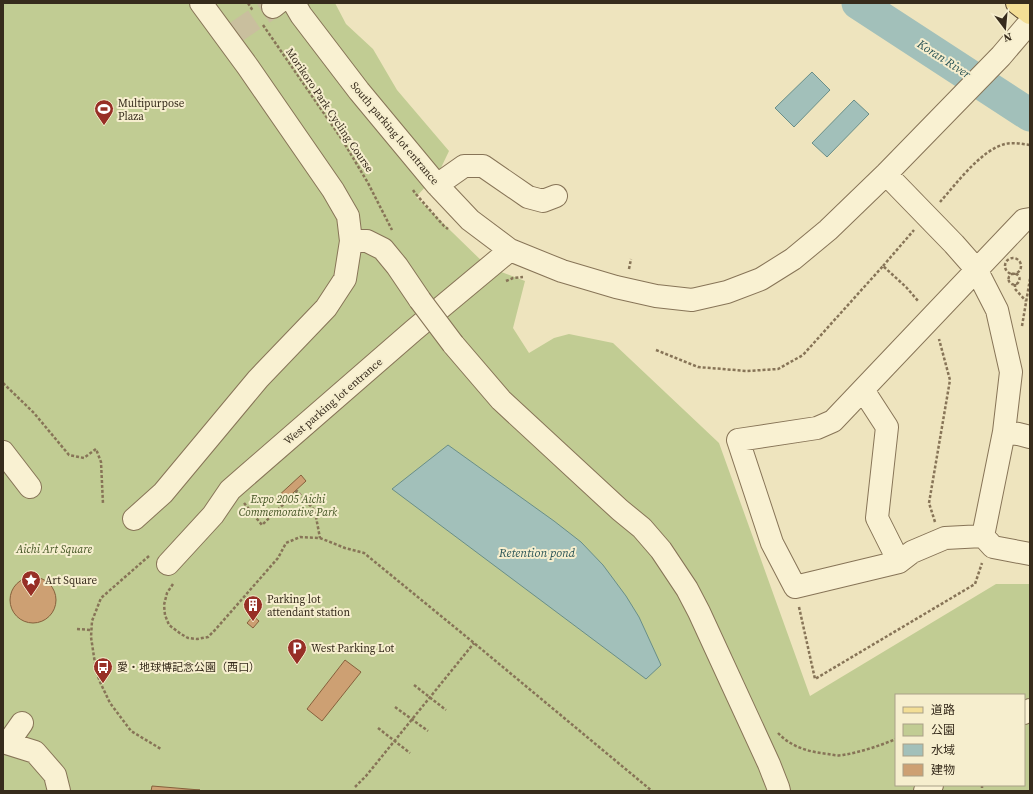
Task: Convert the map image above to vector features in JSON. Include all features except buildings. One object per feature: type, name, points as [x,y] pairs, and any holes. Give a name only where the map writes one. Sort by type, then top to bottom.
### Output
[{"type":"main road","points":[[1016,3],[1030,13]]},
{"type":"street","points":[[134,519],[163,493],[258,379],[326,308],[345,279],[351,241],[348,216],[333,190],[248,67],[232,36],[201,3]]},
{"type":"street","name":"South parking lot entrance","points":[[272,10],[301,15],[359,91],[437,185],[470,220],[510,250],[562,271],[616,287],[656,296],[692,300],[727,292],[761,279],[793,259],[828,230],[886,174],[1001,56],[1030,22]]},
{"type":"street","points":[[437,185],[464,166],[482,166],[528,197],[543,201],[556,196]]},
{"type":"street","points":[[886,174],[954,244],[976,269],[997,310],[1011,372],[1004,432],[986,539]]},
{"type":"street","points":[[1030,219],[1024,220],[976,269],[833,421],[817,428],[738,440],[772,543],[795,587],[899,562],[912,552],[945,538],[986,539],[993,547],[1030,554]]},
{"type":"street","points":[[351,241],[367,241],[383,249],[453,344],[501,400],[620,510],[642,528],[661,550],[687,589],[700,612],[769,764],[779,791]]},
{"type":"street","name":"West parking lot entrance","points":[[171,573],[230,490],[414,330],[510,250]]},
{"type":"street","points":[[863,390],[888,427],[878,518],[899,562]]},
{"type":"street","points":[[1004,432],[1030,436]]},
{"type":"street","points":[[3,452],[30,487]]},
{"type":"street","points":[[22,723],[6,743],[35,752],[55,775],[59,791]]},
{"type":"path","name":"Morikoro Park Cycling Course","points":[[248,3],[272,10],[343,141],[368,183],[393,232]]},
{"type":"path","points":[[940,202],[965,174],[987,153],[1005,144],[1016,143],[1030,145]]},
{"type":"path","points":[[883,266],[916,229]]},
{"type":"path","points":[[1012,273],[1007,271],[1005,266],[1006,261],[1011,258],[1018,260],[1020,264],[1018,271],[1012,273],[1009,278],[1010,282],[1017,284],[1020,282],[1020,276],[1017,273],[1012,273]]},
{"type":"path","points":[[502,282],[513,278],[525,277]]},
{"type":"path","points":[[1022,327],[1030,279]]},
{"type":"path","points":[[1015,284],[1015,289],[1026,301]]},
{"type":"path","points":[[3,383],[34,413],[69,455],[84,458],[96,449],[102,462],[103,504]]},
{"type":"path","points":[[241,499],[262,525],[297,491],[316,512],[320,538]]},
{"type":"path","points":[[171,573],[164,605],[169,626],[188,638],[197,639],[208,637],[215,630],[278,558],[286,543],[300,537],[320,538],[364,553],[652,791]]},
{"type":"path","points":[[795,587],[815,679],[975,584],[986,539]]},
{"type":"path","points":[[77,630],[91,630]]},
{"type":"path","points":[[355,787],[366,776],[474,643]]},
{"type":"path","points":[[414,685],[446,710]]},
{"type":"path","points":[[395,707],[428,731]]},
{"type":"path","points":[[378,728],[410,753]]},
{"type":"path","points":[[796,747],[817,753],[841,756],[870,749],[895,739]]},
{"type":"green space","name":"Expo 2005 Aichi Commemorative Park","points":[[3,3],[335,3],[346,24],[373,49],[397,90],[449,151],[439,172],[416,197],[488,267],[525,281],[513,328],[529,353],[554,338],[569,334],[613,343],[719,443],[810,696],[996,584],[1030,584],[1030,791],[3,791]]},
{"type":"water","points":[[812,72],[830,90],[794,127],[775,108]]},
{"type":"water","points":[[854,100],[869,114],[827,157],[812,143]]},
{"type":"water","name":"Retention pond","points":[[448,445],[554,521],[581,542],[603,565],[626,596],[639,617],[661,665],[646,679],[392,489]]},
{"type":"waterway","name":"Koran River","points":[[858,3],[1030,115]]},
{"type":"tunnel","points":[[236,32],[273,7]]},
{"type":"place","name":"Multipurpose Plaza","points":[[104,126]]},
{"type":"place","name":"Art Square","points":[[31,597]]},
{"type":"place","name":"Parking lot attendant station","points":[[253,622]]},
{"type":"place","name":"West Parking Lot","points":[[297,665]]},
{"type":"place","name":"愛・地球博記念公園（西口）","points":[[103,684]]},
{"type":"park label","name":"Aichi Art Square","points":[[54,549]]}]
